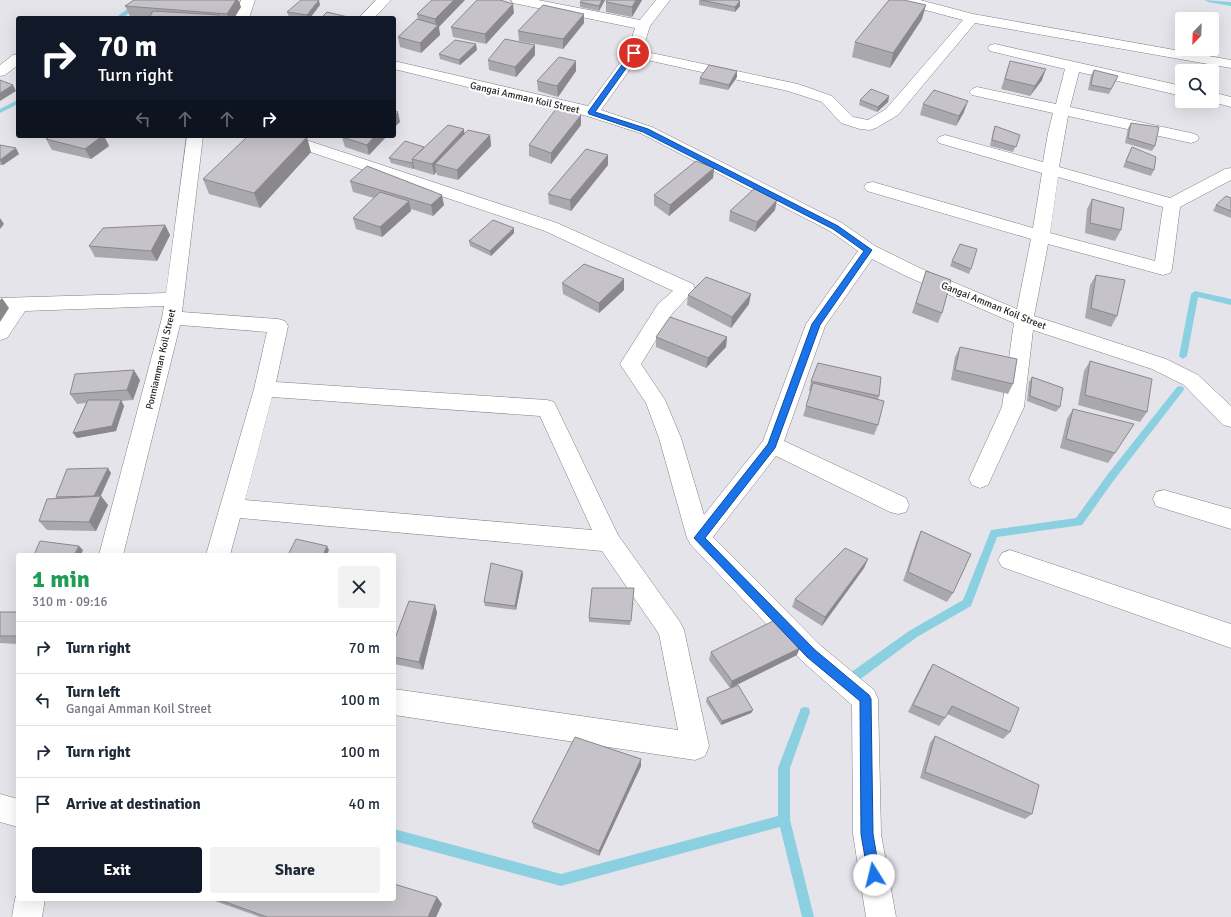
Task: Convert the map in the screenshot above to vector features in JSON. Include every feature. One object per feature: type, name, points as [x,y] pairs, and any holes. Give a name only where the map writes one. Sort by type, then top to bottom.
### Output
[{"type":"street","points":[[243,16],[248,0]]},
{"type":"street","points":[[368,16],[384,0]]},
{"type":"street","points":[[518,0],[643,25]]},
{"type":"street","points":[[592,112],[634,53],[643,25],[663,0]]},
{"type":"street","points":[[904,0],[972,18],[1231,64]]},
{"type":"street","points":[[634,53],[793,87],[827,99],[847,120],[860,124],[870,124],[877,122],[892,112],[972,18]]},
{"type":"street","points":[[995,48],[1175,88]]},
{"type":"street","points":[[0,72],[16,60]]},
{"type":"street","name":"Gangai Amman Koil Street","points":[[396,65],[592,112],[646,130],[836,227],[869,250],[915,273],[1024,320],[1159,364],[1191,380],[1231,419]]},
{"type":"street","points":[[980,479],[1013,407],[1024,320],[1041,236],[1056,133],[1073,66]]},
{"type":"street","points":[[976,92],[1191,138]]},
{"type":"street","points":[[1219,99],[1231,102]]},
{"type":"street","name":"Ponniamman Koil Street","points":[[112,553],[173,309],[195,138]]},
{"type":"street","points":[[284,138],[551,227],[686,289],[665,309],[630,364],[655,400],[670,438],[699,538],[811,653],[865,699],[867,834],[881,917]]},
{"type":"street","points":[[945,140],[1172,204],[1231,173]]},
{"type":"street","points":[[872,187],[1041,236],[1163,269],[1172,204]]},
{"type":"street","points":[[699,538],[772,445],[816,324],[869,250]]},
{"type":"street","points":[[0,305],[173,309],[278,326],[264,389],[219,553]]},
{"type":"street","points":[[0,333],[19,305]]},
{"type":"street","points":[[264,389],[547,408],[609,542],[671,630],[695,746],[396,702]]},
{"type":"street","points":[[772,445],[898,505]]},
{"type":"street","points":[[1164,499],[1231,519]]},
{"type":"street","points":[[231,508],[609,542]]},
{"type":"street","points":[[1010,560],[1231,636]]},
{"type":"street","points":[[0,808],[16,812]]},
{"type":"street","points":[[27,917],[30,901]]},
{"type":"building","points":[[134,0],[236,0],[227,14],[125,6]]},
{"type":"building","points":[[301,0],[319,0],[307,15],[287,12]]},
{"type":"building","points":[[432,0],[454,0],[435,19],[417,14]]},
{"type":"building","points":[[477,0],[500,0],[513,4],[485,34],[451,27]]},
{"type":"building","points":[[582,0],[602,0],[599,6],[580,2]]},
{"type":"building","points":[[607,0],[636,0],[632,7],[606,2]]},
{"type":"building","points":[[701,0],[737,0],[740,1],[735,7]]},
{"type":"building","points":[[889,0],[904,0],[926,5],[893,53],[855,42]]},
{"type":"building","points":[[543,5],[584,14],[563,39],[518,31]]},
{"type":"building","points":[[153,11],[219,15],[218,16],[150,16]]},
{"type":"building","points":[[327,12],[344,16],[323,16]]},
{"type":"building","points":[[417,19],[438,25],[420,43],[398,37]]},
{"type":"building","points":[[505,39],[535,45],[515,67],[488,60]]},
{"type":"building","points":[[455,40],[476,44],[459,60],[439,54]]},
{"type":"building","points":[[559,57],[576,61],[557,86],[537,81]]},
{"type":"building","points":[[1010,61],[1046,69],[1035,86],[1005,79]]},
{"type":"building","points":[[709,65],[737,71],[729,85],[700,78]]},
{"type":"building","points":[[1094,70],[1118,76],[1111,89],[1091,85]]},
{"type":"building","points":[[0,80],[13,85],[0,93]]},
{"type":"building","points":[[871,89],[889,96],[878,107],[860,100]]},
{"type":"building","points":[[934,90],[968,101],[959,116],[923,104]]},
{"type":"building","points":[[556,109],[581,115],[551,153],[529,145]]},
{"type":"building","points":[[1131,123],[1159,127],[1155,146],[1128,138]]},
{"type":"building","points":[[448,125],[464,129],[432,164],[412,159]]},
{"type":"building","points":[[995,126],[1020,135],[1016,147],[992,140]]},
{"type":"building","points":[[468,130],[490,135],[457,170],[435,164]]},
{"type":"building","points":[[48,138],[99,138],[85,149],[46,139]]},
{"type":"building","points":[[246,138],[306,138],[254,193],[203,179]]},
{"type":"building","points":[[345,138],[373,138],[367,145]]},
{"type":"building","points":[[405,141],[424,147],[412,159],[413,162],[389,158]]},
{"type":"building","points":[[0,145],[16,148],[0,160]]},
{"type":"building","points":[[1132,147],[1156,157],[1154,170],[1126,161]]},
{"type":"building","points":[[586,149],[608,155],[570,200],[548,194]]},
{"type":"building","points":[[696,161],[714,168],[670,205],[654,195]]},
{"type":"building","points":[[367,166],[442,195],[431,205],[350,181]]},
{"type":"building","points":[[755,188],[777,200],[757,222],[730,211]]},
{"type":"building","points":[[380,192],[409,201],[380,227],[353,218]]},
{"type":"building","points":[[1226,196],[1231,198],[1231,211],[1216,205]]},
{"type":"building","points":[[1092,199],[1124,208],[1121,230],[1090,223]]},
{"type":"building","points":[[493,220],[514,228],[490,251],[469,241]]},
{"type":"building","points":[[165,225],[151,251],[89,246],[103,228]]},
{"type":"building","points":[[960,244],[977,249],[971,269],[952,261]]},
{"type":"building","points":[[584,264],[624,279],[599,303],[562,283]]},
{"type":"building","points":[[926,271],[951,280],[942,313],[916,303]]},
{"type":"building","points":[[1096,275],[1125,280],[1117,316],[1091,308]]},
{"type":"building","points":[[706,277],[751,294],[732,317],[688,295]]},
{"type":"building","points":[[670,317],[727,337],[708,358],[656,337]]},
{"type":"building","points":[[960,347],[1017,359],[1013,384],[955,370]]},
{"type":"building","points":[[1090,361],[1152,379],[1147,412],[1085,395]]},
{"type":"building","points":[[818,363],[881,377],[879,396],[811,381]]},
{"type":"building","points":[[134,370],[127,390],[70,394],[75,374]]},
{"type":"building","points":[[1032,377],[1063,388],[1060,407],[1030,396]]},
{"type":"building","points":[[813,383],[884,401],[878,425],[806,406]]},
{"type":"building","points":[[88,400],[121,400],[112,426],[73,433]]},
{"type":"building","points":[[1073,409],[1134,424],[1115,453],[1066,439]]},
{"type":"building","points":[[108,468],[94,496],[56,497],[67,469]]},
{"type":"building","points":[[101,496],[89,522],[39,521],[47,499]]},
{"type":"building","points":[[921,531],[971,554],[953,593],[908,572]]},
{"type":"building","points":[[296,539],[327,546],[324,553],[289,553]]},
{"type":"building","points":[[40,541],[79,546],[75,553],[35,553]]},
{"type":"building","points":[[845,548],[868,559],[825,617],[795,599]]},
{"type":"building","points":[[491,563],[522,571],[515,606],[484,602]]},
{"type":"building","points":[[592,588],[634,588],[631,621],[589,618]]},
{"type":"building","points":[[409,601],[435,605],[419,662],[396,657],[396,636]]},
{"type":"building","points":[[0,612],[16,612],[16,636],[0,636]]},
{"type":"building","points":[[775,620],[800,648],[732,681],[711,652]]},
{"type":"building","points":[[933,664],[1019,708],[1010,732],[952,706],[945,718],[913,705]]},
{"type":"building","points":[[738,685],[753,710],[722,721],[707,698]]},
{"type":"building","points":[[935,736],[1039,785],[1032,814],[925,772]]},
{"type":"building","points":[[575,737],[641,759],[599,851],[532,822]]},
{"type":"building","points":[[396,885],[437,897],[428,917],[267,917],[223,901],[396,901]]},
{"type":"waterway","points":[[121,16],[144,0]]},
{"type":"waterway","points":[[1208,0],[1231,4]]},
{"type":"waterway","points":[[0,111],[16,103]]},
{"type":"waterway","points":[[1183,356],[1195,294],[1231,302]]},
{"type":"waterway","points":[[847,682],[913,634],[967,603],[994,533],[1079,522],[1111,477],[1180,389]]},
{"type":"waterway","points":[[784,820],[784,768],[805,712]]},
{"type":"waterway","points":[[396,836],[561,880],[784,820]]},
{"type":"waterway","points":[[784,820],[808,917]]},
{"type":"route","points":[[634,53],[592,112],[646,130],[836,227],[869,250],[816,324],[772,445],[699,538],[811,653],[865,699],[867,834],[874,875]]}]
